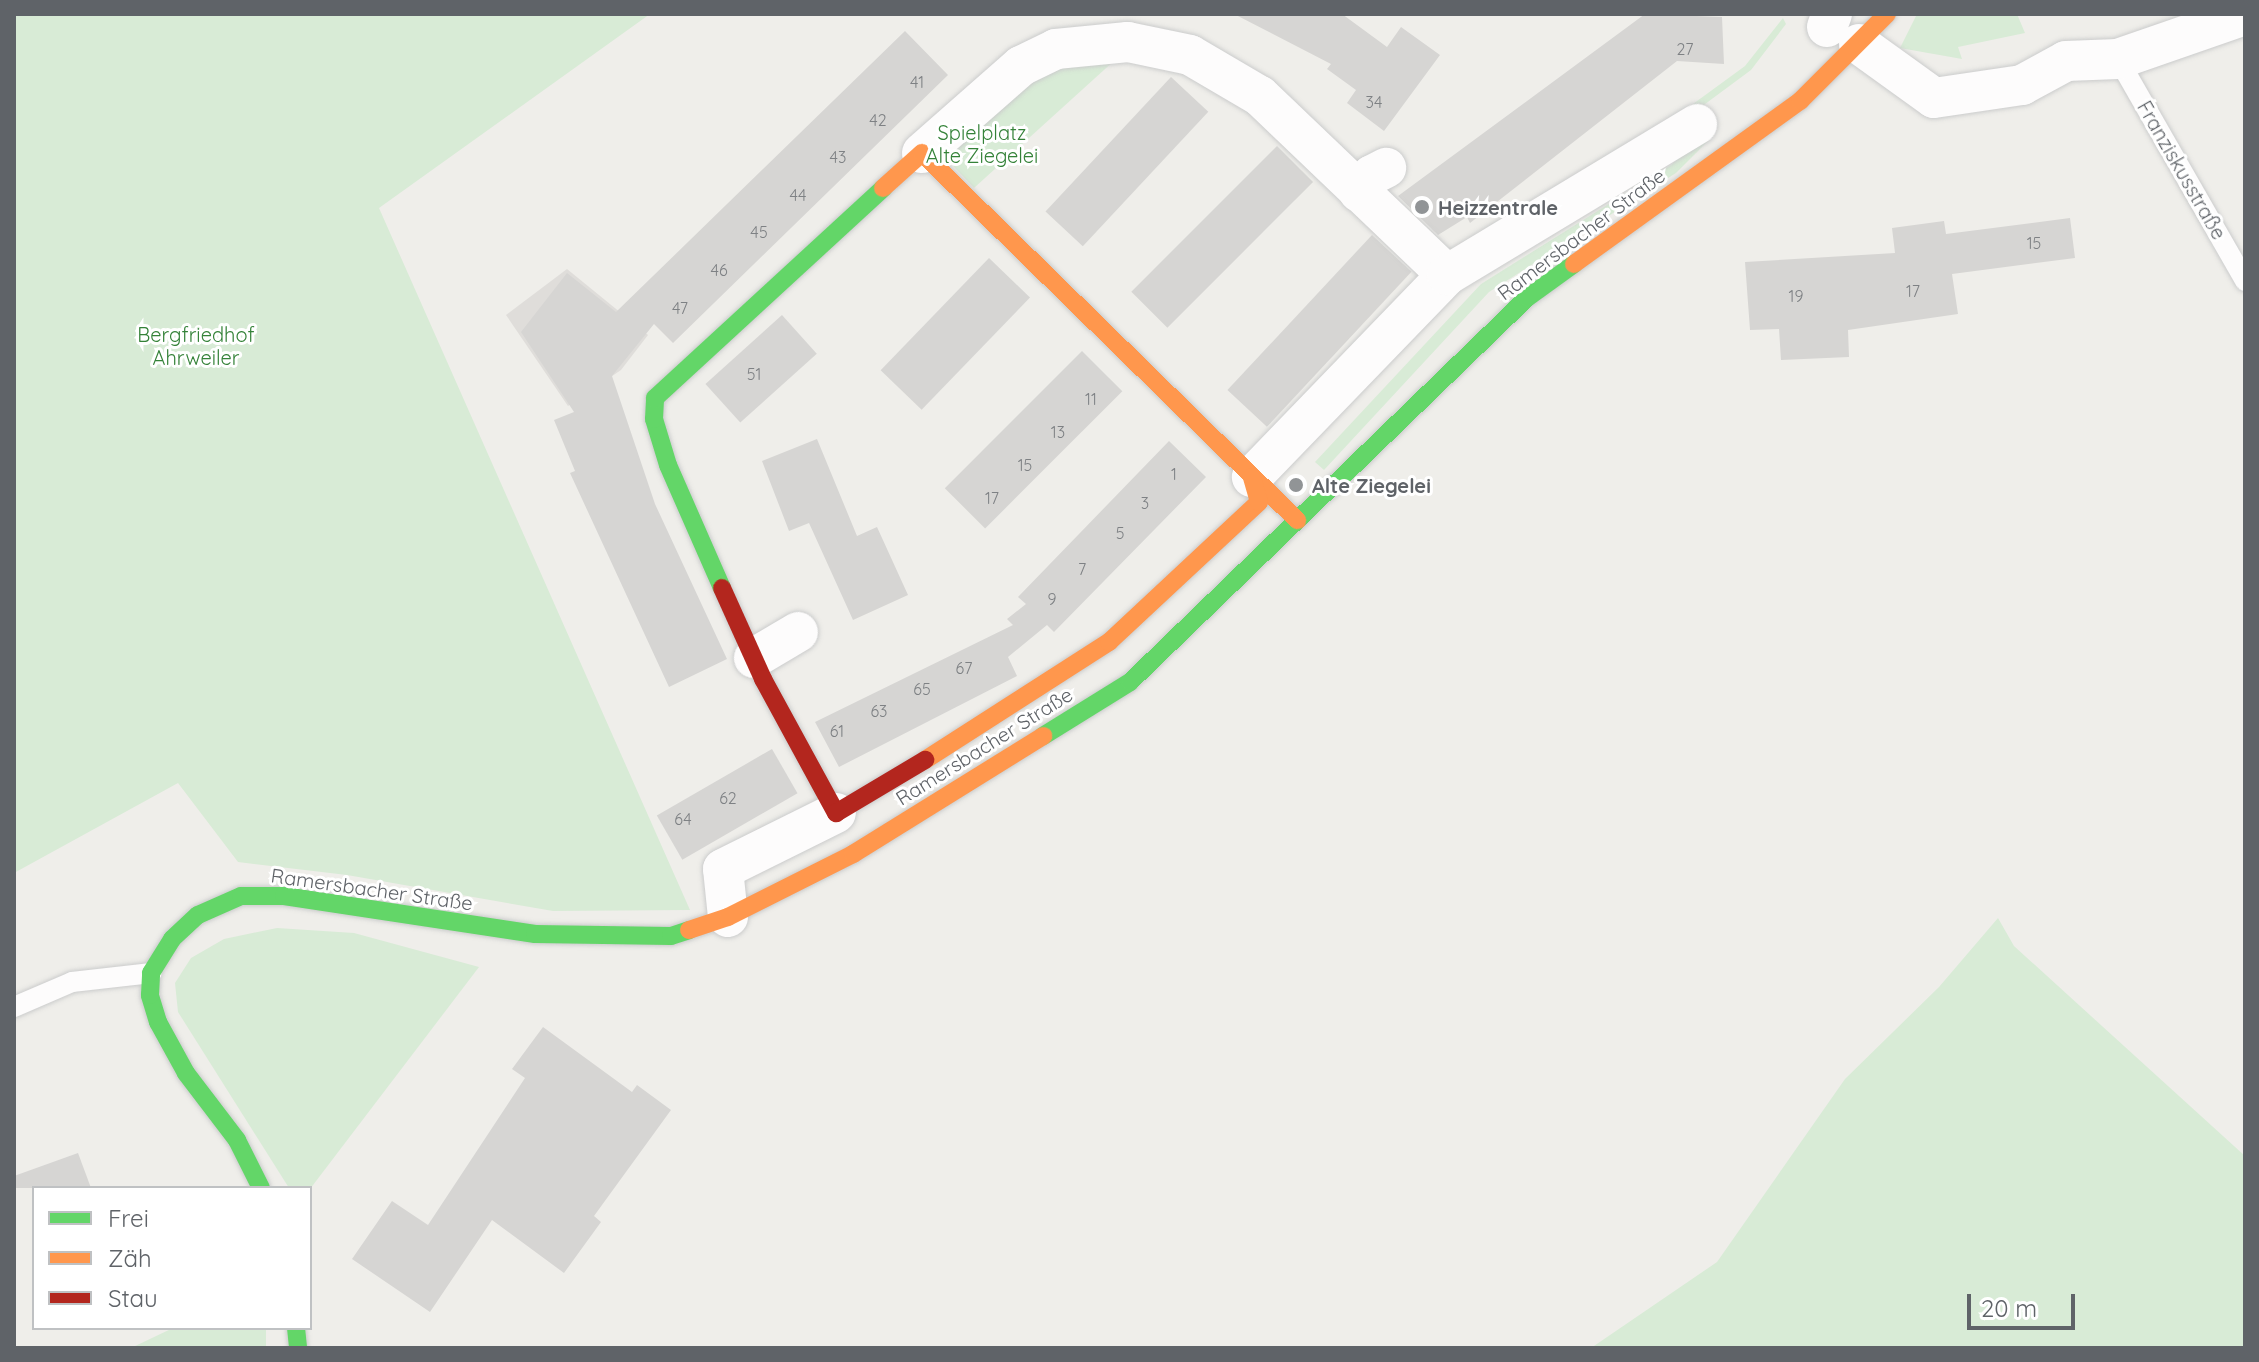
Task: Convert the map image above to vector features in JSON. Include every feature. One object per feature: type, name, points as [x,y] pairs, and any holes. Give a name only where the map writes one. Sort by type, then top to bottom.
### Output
[{"type":"main road","name":"Ramersbacher Straße","points":[[151,973],[172,939],[198,915],[241,896],[284,896],[600,939],[671,936],[728,917],[853,854],[1130,682],[1527,298],[1800,101],[1839,28],[1887,14]]},
{"type":"main road","points":[[1252,477],[1259,502],[1109,642],[1027,699],[836,813],[754,658],[668,465],[654,419],[655,398],[922,153],[1297,520]]},
{"type":"main road","points":[[151,973],[150,995],[158,1022],[186,1073],[237,1140],[260,1186]]},
{"type":"street","points":[[1839,28],[1934,98],[2022,85],[2066,61],[2118,59],[2245,15]]},
{"type":"street","points":[[922,153],[1021,66],[1056,49],[1128,42],[1190,55],[1221,70],[1260,96],[1373,180],[1447,275]]},
{"type":"street","points":[[1252,477],[1447,275],[1697,124]]},
{"type":"street","points":[[754,658],[798,632]]},
{"type":"street","points":[[728,917],[723,869],[836,813]]},
{"type":"lane","name":"Franziskusstraße","points":[[2118,59],[2245,281]]},
{"type":"lane","points":[[14,1007],[72,982],[151,973]]},
{"type":"shaded area","points":[[567,269],[648,335],[621,370],[568,406],[506,315]]},
{"type":"green space","name":"Bergfriedhof Ahrweiler","points":[[14,14],[650,14],[379,208],[690,910],[553,911],[347,875],[238,862],[178,783],[14,873]]},
{"type":"green space","points":[[1917,14],[2017,14],[2025,33],[1958,47],[1962,59],[1900,48]]},
{"type":"green space","points":[[1783,18],[1786,24],[1751,70],[1697,110],[1693,104],[1745,66]]},
{"type":"green space","name":"Spielplatz Alte Ziegelei","points":[[1126,50],[974,188],[936,148],[1025,73]]},
{"type":"green space","points":[[1709,130],[1714,135],[1676,173],[1489,292],[1324,470],[1315,462],[1481,284],[1671,165]]},
{"type":"green space","points":[[1998,918],[2014,946],[2245,1156],[2245,1348],[1591,1348],[1717,1262],[1845,1079],[1939,987]]},
{"type":"green space","points":[[277,928],[354,933],[479,967],[312,1186],[288,1186],[178,1012],[175,983],[191,958],[224,939]]},
{"type":"green space","points":[[169,1330],[266,1330],[266,1348],[131,1348]]},
{"type":"building","points":[[1234,14],[1342,14],[1387,47],[1401,27],[1440,55],[1384,131],[1347,103],[1356,90],[1327,69],[1331,64]]},
{"type":"building","points":[[1645,14],[1722,17],[1724,64],[1677,61],[1470,223],[1467,217],[1438,235],[1398,196]]},
{"type":"building","points":[[905,31],[948,75],[673,343],[654,324],[612,376],[655,504],[727,659],[669,687],[570,473],[575,471],[554,420],[574,412],[521,332],[567,273],[616,312]]},
{"type":"building","points":[[1171,77],[1208,112],[1083,246],[1046,212]]},
{"type":"building","points":[[1277,146],[1313,182],[1167,328],[1131,292]]},
{"type":"building","points":[[2070,218],[2075,258],[1952,274],[1958,314],[1848,330],[1849,357],[1781,360],[1779,329],[1750,330],[1745,262],[1895,253],[1892,228],[1944,221],[1946,234]]},
{"type":"building","points":[[1372,235],[1411,272],[1267,427],[1227,390]]},
{"type":"building","points":[[989,258],[1030,298],[922,410],[881,370]]},
{"type":"building","points":[[782,315],[817,354],[740,423],[705,384]]},
{"type":"building","points":[[1082,351],[1122,391],[985,528],[945,488]]},
{"type":"building","points":[[817,439],[857,536],[877,527],[908,595],[853,620],[809,523],[789,531],[762,461]]},
{"type":"building","points":[[1169,441],[1206,477],[1054,632],[1047,625],[1008,657],[1017,676],[839,767],[815,722],[1013,625],[1007,619],[1026,604],[1018,597]]},
{"type":"building","points":[[772,749],[798,793],[682,860],[657,816]]},
{"type":"building","points":[[543,1027],[632,1092],[637,1085],[671,1110],[594,1216],[601,1222],[564,1273],[492,1220],[430,1312],[352,1259],[392,1201],[428,1225],[525,1078],[512,1069]]},
{"type":"building","points":[[78,1153],[90,1186],[14,1188],[14,1176]]},
{"type":"traffic: fast","points":[[722,588],[668,465],[654,419],[655,398],[883,188]]},
{"type":"traffic: fast","points":[[1043,736],[1130,682],[1527,298],[1574,264]]},
{"type":"traffic: fast","points":[[260,1186],[237,1140],[186,1073],[158,1022],[150,995],[151,973],[172,939],[198,915],[241,896],[284,896],[535,934],[671,936],[689,930]]},
{"type":"traffic: fast","points":[[296,1330],[298,1348]]},
{"type":"traffic: slow","points":[[1574,264],[1800,101],[1887,14]]},
{"type":"traffic: slow","points":[[883,188],[922,153],[1297,520]]},
{"type":"traffic: slow","points":[[925,760],[1109,642],[1259,502],[1252,477]]},
{"type":"traffic: slow","points":[[689,930],[728,917],[853,854],[1043,736]]},
{"type":"traffic: jam","points":[[722,588],[763,679],[836,813],[925,760]]},
{"type":"place","name":"Heizzentrale","points":[[1422,207]]},
{"type":"place","name":"Alte Ziegelei","points":[[1296,485]]}]
